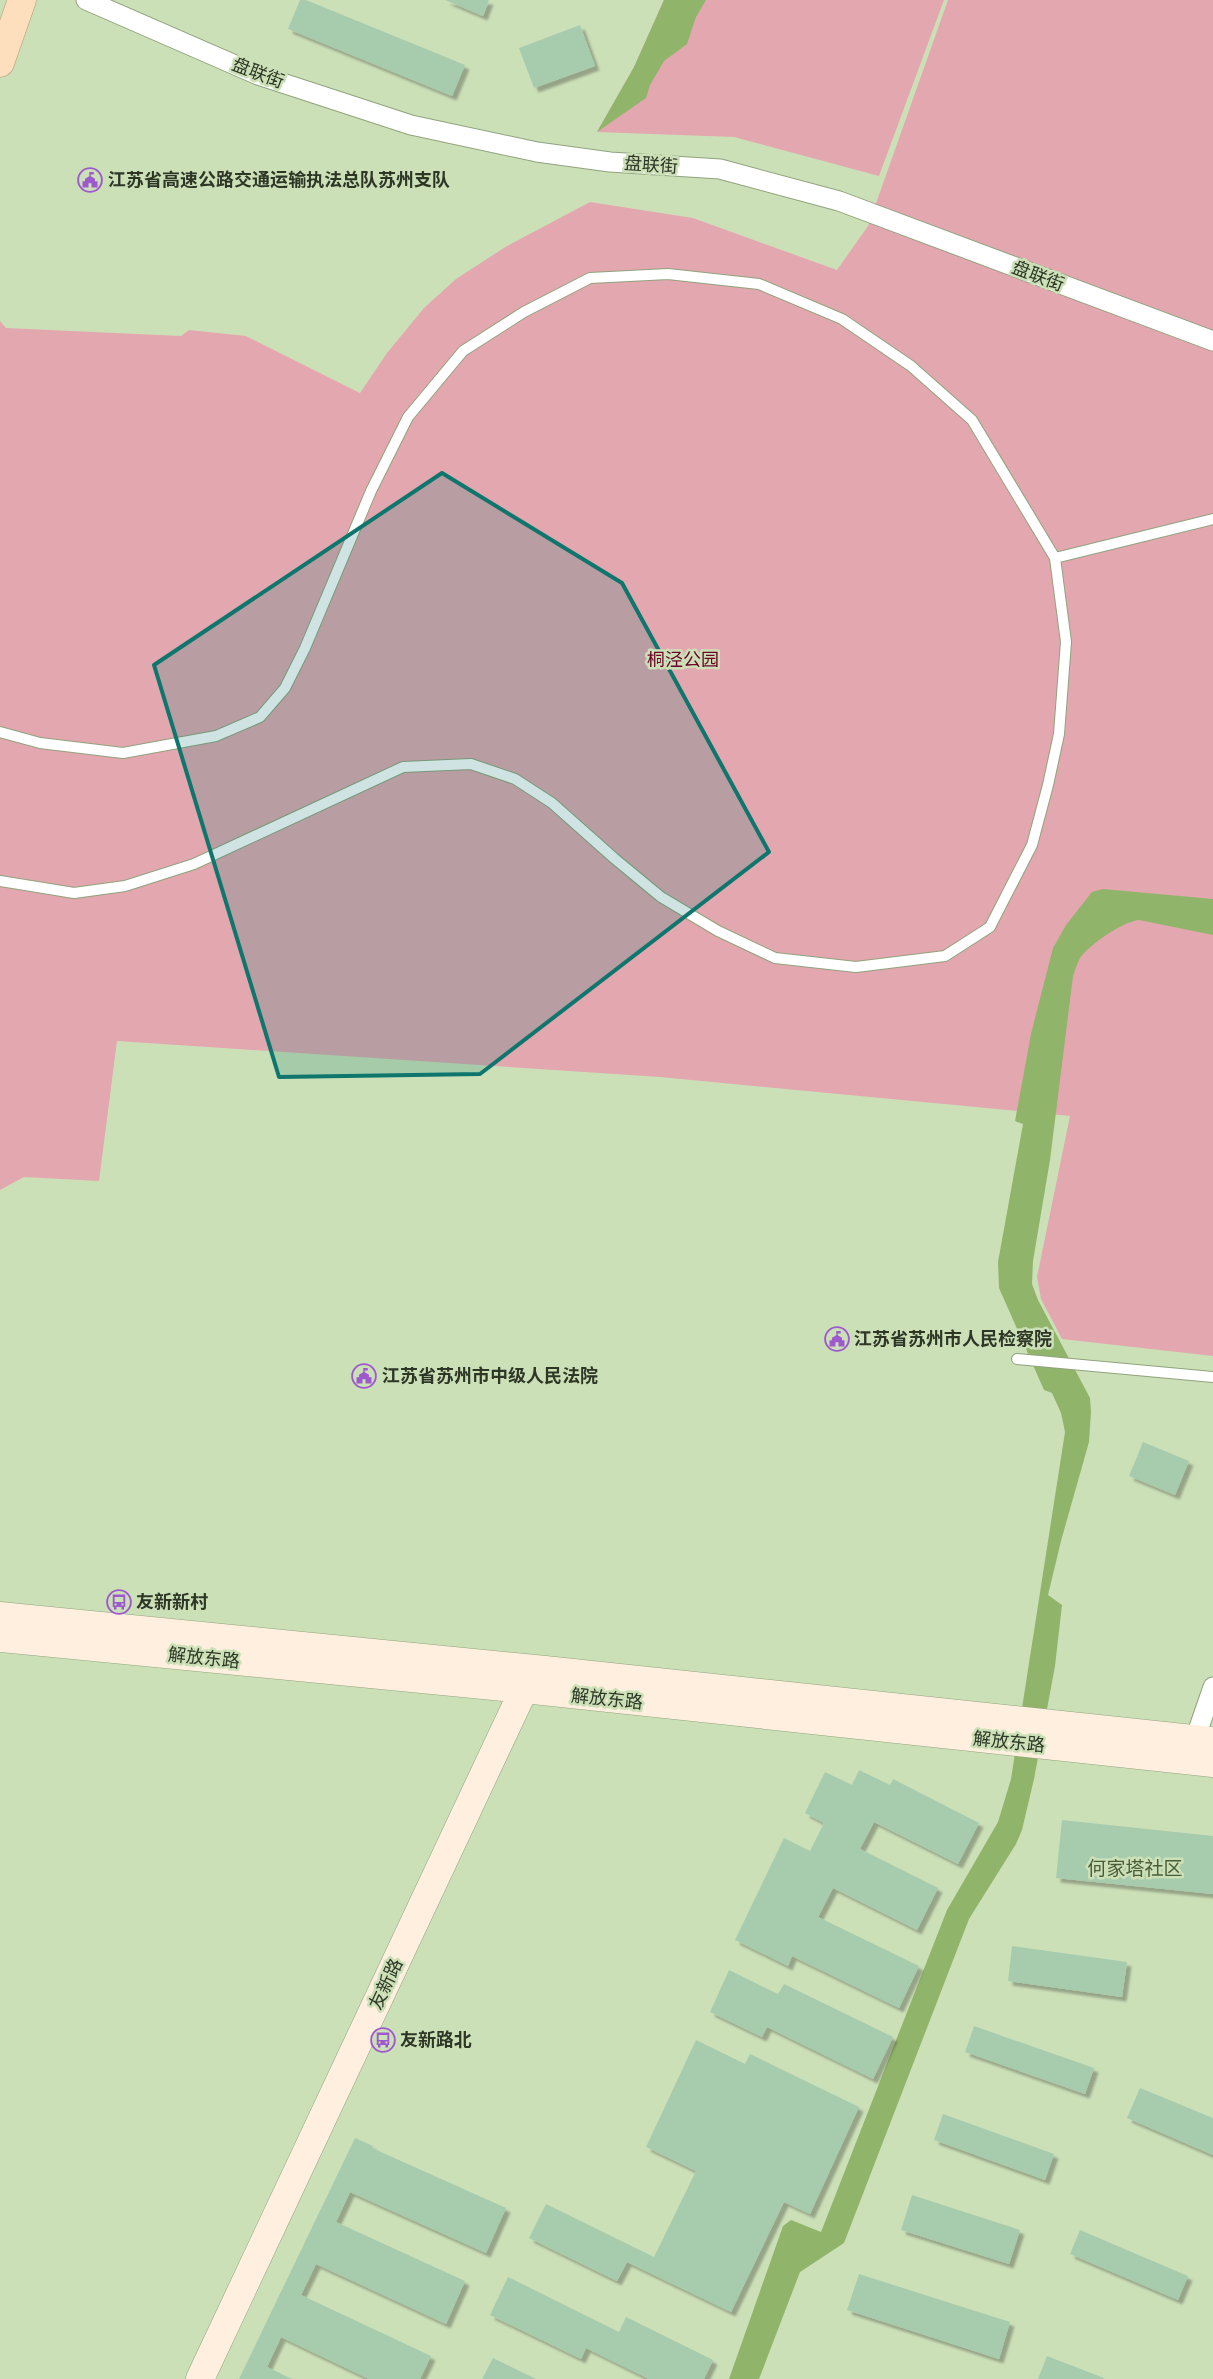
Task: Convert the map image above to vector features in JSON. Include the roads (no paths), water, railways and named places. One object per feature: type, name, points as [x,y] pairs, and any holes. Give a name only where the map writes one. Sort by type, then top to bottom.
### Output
[{"type":"main road","points":[[0,63],[22,0]]},
{"type":"main road","name":"解放东路","points":[[0,1616],[535,1680],[1203,1751]]},
{"type":"main road","name":"解放东路","points":[[0,1638],[535,1680]]},
{"type":"main road","name":"友新路","points":[[200,2379],[535,1680]]},
{"type":"main road","name":"友新路","points":[[221,2379],[535,1680]]},
{"type":"street","name":"盘联街","points":[[86,0],[258,75],[411,125],[537,152],[610,162],[720,169],[839,201],[1213,341]]},
{"type":"street","points":[[1203,1751],[1213,1687]]},
{"type":"lane","points":[[0,732],[40,744],[123,753],[216,736],[260,717],[285,688],[305,648],[371,491],[408,417],[463,351],[524,312],[590,278],[668,274],[759,284],[842,319],[911,366],[972,420],[1055,558],[1066,642],[1058,734],[1048,785],[1034,836],[990,927],[945,956],[856,967],[775,958],[718,930],[661,897],[615,859],[552,802],[516,779],[471,764],[402,767],[194,864],[125,886],[74,893],[0,881]]},
{"type":"lane","points":[[1055,558],[1213,519]]},
{"type":"lane","points":[[1017,1358],[1213,1378]]},
{"type":"place","name":"江苏省高速公路交通运输执法总队苏州支队","points":[[90,180]]},
{"type":"place","name":"江苏省苏州市人民检察院","points":[[837,1339]]},
{"type":"place","name":"江苏省苏州市中级人民法院","points":[[364,1376]]},
{"type":"place","name":"友新新村","points":[[119,1602]]},
{"type":"place","name":"友新路北","points":[[383,2040]]},
{"type":"district","name":"何家塔社区","points":[[1135,1868]]},
{"type":"park label","name":"桐泾公园","points":[[683,660]]}]
